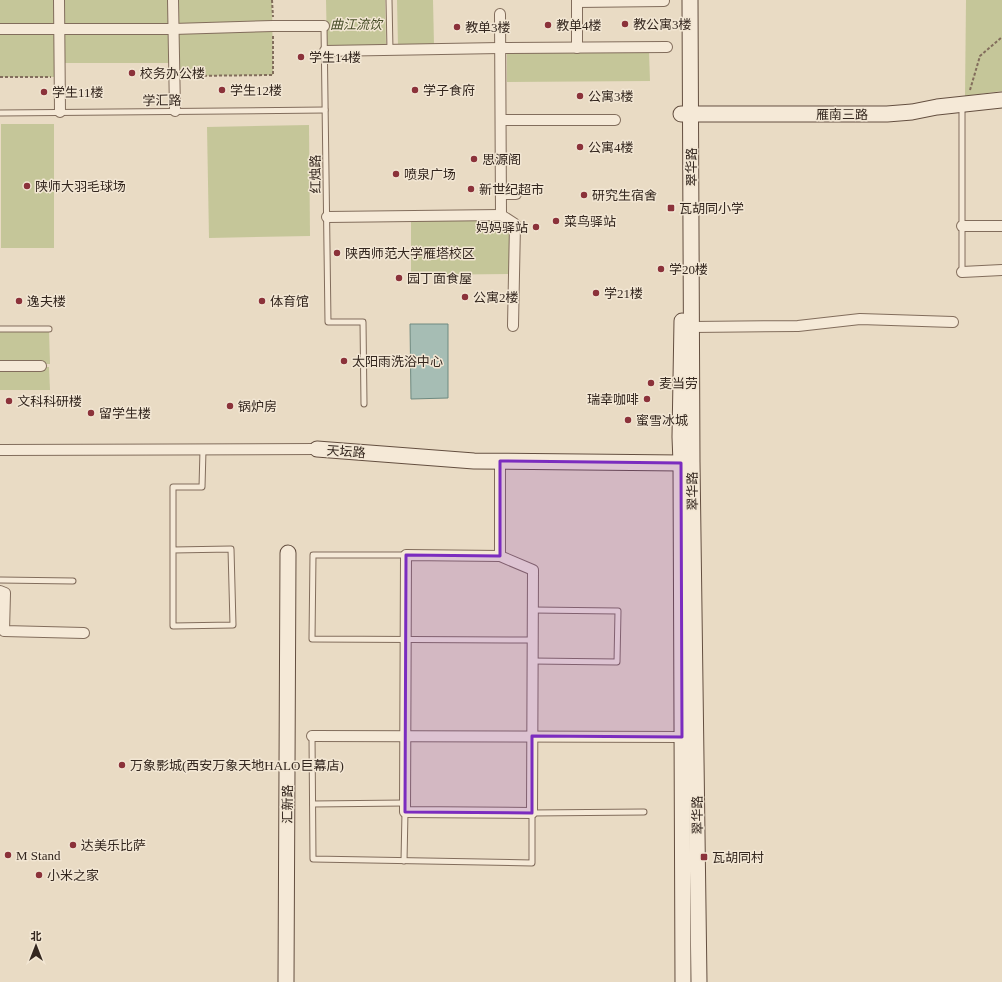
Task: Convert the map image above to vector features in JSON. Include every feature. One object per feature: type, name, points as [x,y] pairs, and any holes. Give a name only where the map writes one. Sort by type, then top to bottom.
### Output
[{"type":"main road","name":"翠华路","points":[[680,0],[686,114],[692,327],[686,463],[682,737],[683,982]]},
{"type":"main road","name":"翠华路","points":[[690,0],[686,114],[680,437],[686,463],[699,982]]},
{"type":"main road","name":"雁南三路","points":[[686,114],[887,114],[1002,100]]},
{"type":"main road","name":"天坛路","points":[[317,449],[474,461],[686,463]]},
{"type":"main road","name":"汇新路","points":[[286,982],[288,553]]},
{"type":"street","points":[[59,0],[60,112]]},
{"type":"street","points":[[173,0],[175,111]]},
{"type":"street","points":[[577,48],[577,1],[664,1]]},
{"type":"street","points":[[500,14],[501,215]]},
{"type":"street","points":[[0,29],[173,29],[324,26]]},
{"type":"street","points":[[325,51],[667,47]]},
{"type":"street","points":[[501,120],[615,120]]},
{"type":"street","points":[[502,194],[516,194]]},
{"type":"street","points":[[327,217],[501,215],[515,224],[513,326]]},
{"type":"street","points":[[962,226],[1002,226]]},
{"type":"street","points":[[962,272],[1002,270]]},
{"type":"street","points":[[692,327],[798,326],[860,319],[953,322]]},
{"type":"street","points":[[0,366],[41,366]]},
{"type":"street","name":"天坛路","points":[[0,450],[317,449]]},
{"type":"street","points":[[500,461],[500,556]]},
{"type":"street","points":[[406,556],[500,556],[533,570],[532,813],[405,808],[406,556]]},
{"type":"street","points":[[0,591],[5,593],[4,631],[84,633]]},
{"type":"street","points":[[312,736],[682,737]]},
{"type":"lane","points":[[389,0],[390,50]]},
{"type":"lane","name":"红烛路","points":[[324,26],[328,322],[363,322],[364,404]]},
{"type":"lane","points":[[962,104],[962,272]]},
{"type":"lane","name":"学汇路","points":[[0,112],[325,110]]},
{"type":"lane","points":[[0,330],[49,329]]},
{"type":"lane","points":[[173,550],[231,550],[233,625],[173,626],[173,550],[173,487],[202,487],[203,450]]},
{"type":"lane","points":[[406,556],[313,555],[312,639],[532,640]]},
{"type":"lane","points":[[0,580],[73,581]]},
{"type":"lane","points":[[532,661],[617,662],[618,611],[533,610]]},
{"type":"lane","points":[[312,736],[313,859],[532,863],[532,813],[644,812]]},
{"type":"lane","points":[[313,804],[405,808],[404,861]]},
{"type":"path","points":[[174,76],[273,75],[272,0]]},
{"type":"path","points":[[970,90],[980,56],[1002,37]]},
{"type":"path","points":[[0,76],[60,77]]},
{"type":"highlighted area","points":[[500,461],[681,463],[682,737],[532,736],[532,813],[405,812],[406,555],[500,556]]},
{"type":"green space","points":[[0,0],[272,0],[273,75],[174,76],[174,63],[61,63],[60,77],[0,77]]},
{"type":"green space","name":"曲江流饮","points":[[326,0],[385,0],[386,46],[327,47]]},
{"type":"green space","points":[[397,0],[433,0],[434,45],[398,46]]},
{"type":"green space","points":[[966,0],[1002,0],[1002,91],[965,96]]},
{"type":"green space","points":[[649,51],[650,81],[507,82],[507,52]]},
{"type":"green space","name":"陕师大羽毛球场","points":[[1,124],[54,124],[54,248],[1,248]]},
{"type":"green space","points":[[309,125],[310,236],[209,238],[207,127]]},
{"type":"green space","points":[[411,219],[500,219],[509,225],[509,274],[411,275]]},
{"type":"green space","points":[[49,330],[50,364],[0,364],[0,331]]},
{"type":"green space","points":[[0,367],[49,367],[50,390],[0,390]]},
{"type":"shaded area","points":[[410,324],[448,324],[448,398],[411,399]]},
{"type":"place","name":"教公寓3楼","points":[[625,24]]},
{"type":"place","name":"教单4楼","points":[[548,25]]},
{"type":"place","name":"教单3楼","points":[[457,27]]},
{"type":"place","name":"学生14楼","points":[[301,57]]},
{"type":"place","name":"校务办公楼","points":[[132,73]]},
{"type":"place","name":"学生12楼","points":[[222,90]]},
{"type":"place","name":"学子食府","points":[[415,90]]},
{"type":"place","name":"学生11楼","points":[[44,92]]},
{"type":"place","name":"公寓3楼","points":[[580,96]]},
{"type":"place","name":"公寓4楼","points":[[580,147]]},
{"type":"place","name":"思源阁","points":[[474,159]]},
{"type":"place","name":"喷泉广场","points":[[396,174]]},
{"type":"place","name":"陕师大羽毛球场","points":[[27,186]]},
{"type":"place","name":"新世纪超市","points":[[471,189]]},
{"type":"place","name":"研究生宿舍","points":[[584,195]]},
{"type":"place","name":"瓦胡同小学","points":[[671,208]]},
{"type":"place","name":"菜鸟驿站","points":[[556,221]]},
{"type":"place","name":"妈妈驿站","points":[[536,227]]},
{"type":"place","name":"陕西师范大学雁塔校区","points":[[337,253]]},
{"type":"place","name":"学20楼","points":[[661,269]]},
{"type":"place","name":"园丁面食屋","points":[[399,278]]},
{"type":"place","name":"学21楼","points":[[596,293]]},
{"type":"place","name":"公寓2楼","points":[[465,297]]},
{"type":"place","name":"逸夫楼","points":[[19,301]]},
{"type":"place","name":"体育馆","points":[[262,301]]},
{"type":"place","name":"太阳雨洗浴中心","points":[[344,361]]},
{"type":"place","name":"麦当劳","points":[[651,383]]},
{"type":"place","name":"瑞幸咖啡","points":[[647,399]]},
{"type":"place","name":"文科科研楼","points":[[9,401]]},
{"type":"place","name":"锅炉房","points":[[230,406]]},
{"type":"place","name":"留学生楼","points":[[91,413]]},
{"type":"place","name":"蜜雪冰城","points":[[628,420]]},
{"type":"place","name":"万象影城(西安万象天地HALO巨幕店)","points":[[122,765]]},
{"type":"place","name":"达美乐比萨","points":[[73,845]]},
{"type":"place","name":"M Stand","points":[[8,855]]},
{"type":"place","name":"瓦胡同村","points":[[704,857]]},
{"type":"place","name":"小米之家","points":[[39,875]]}]
